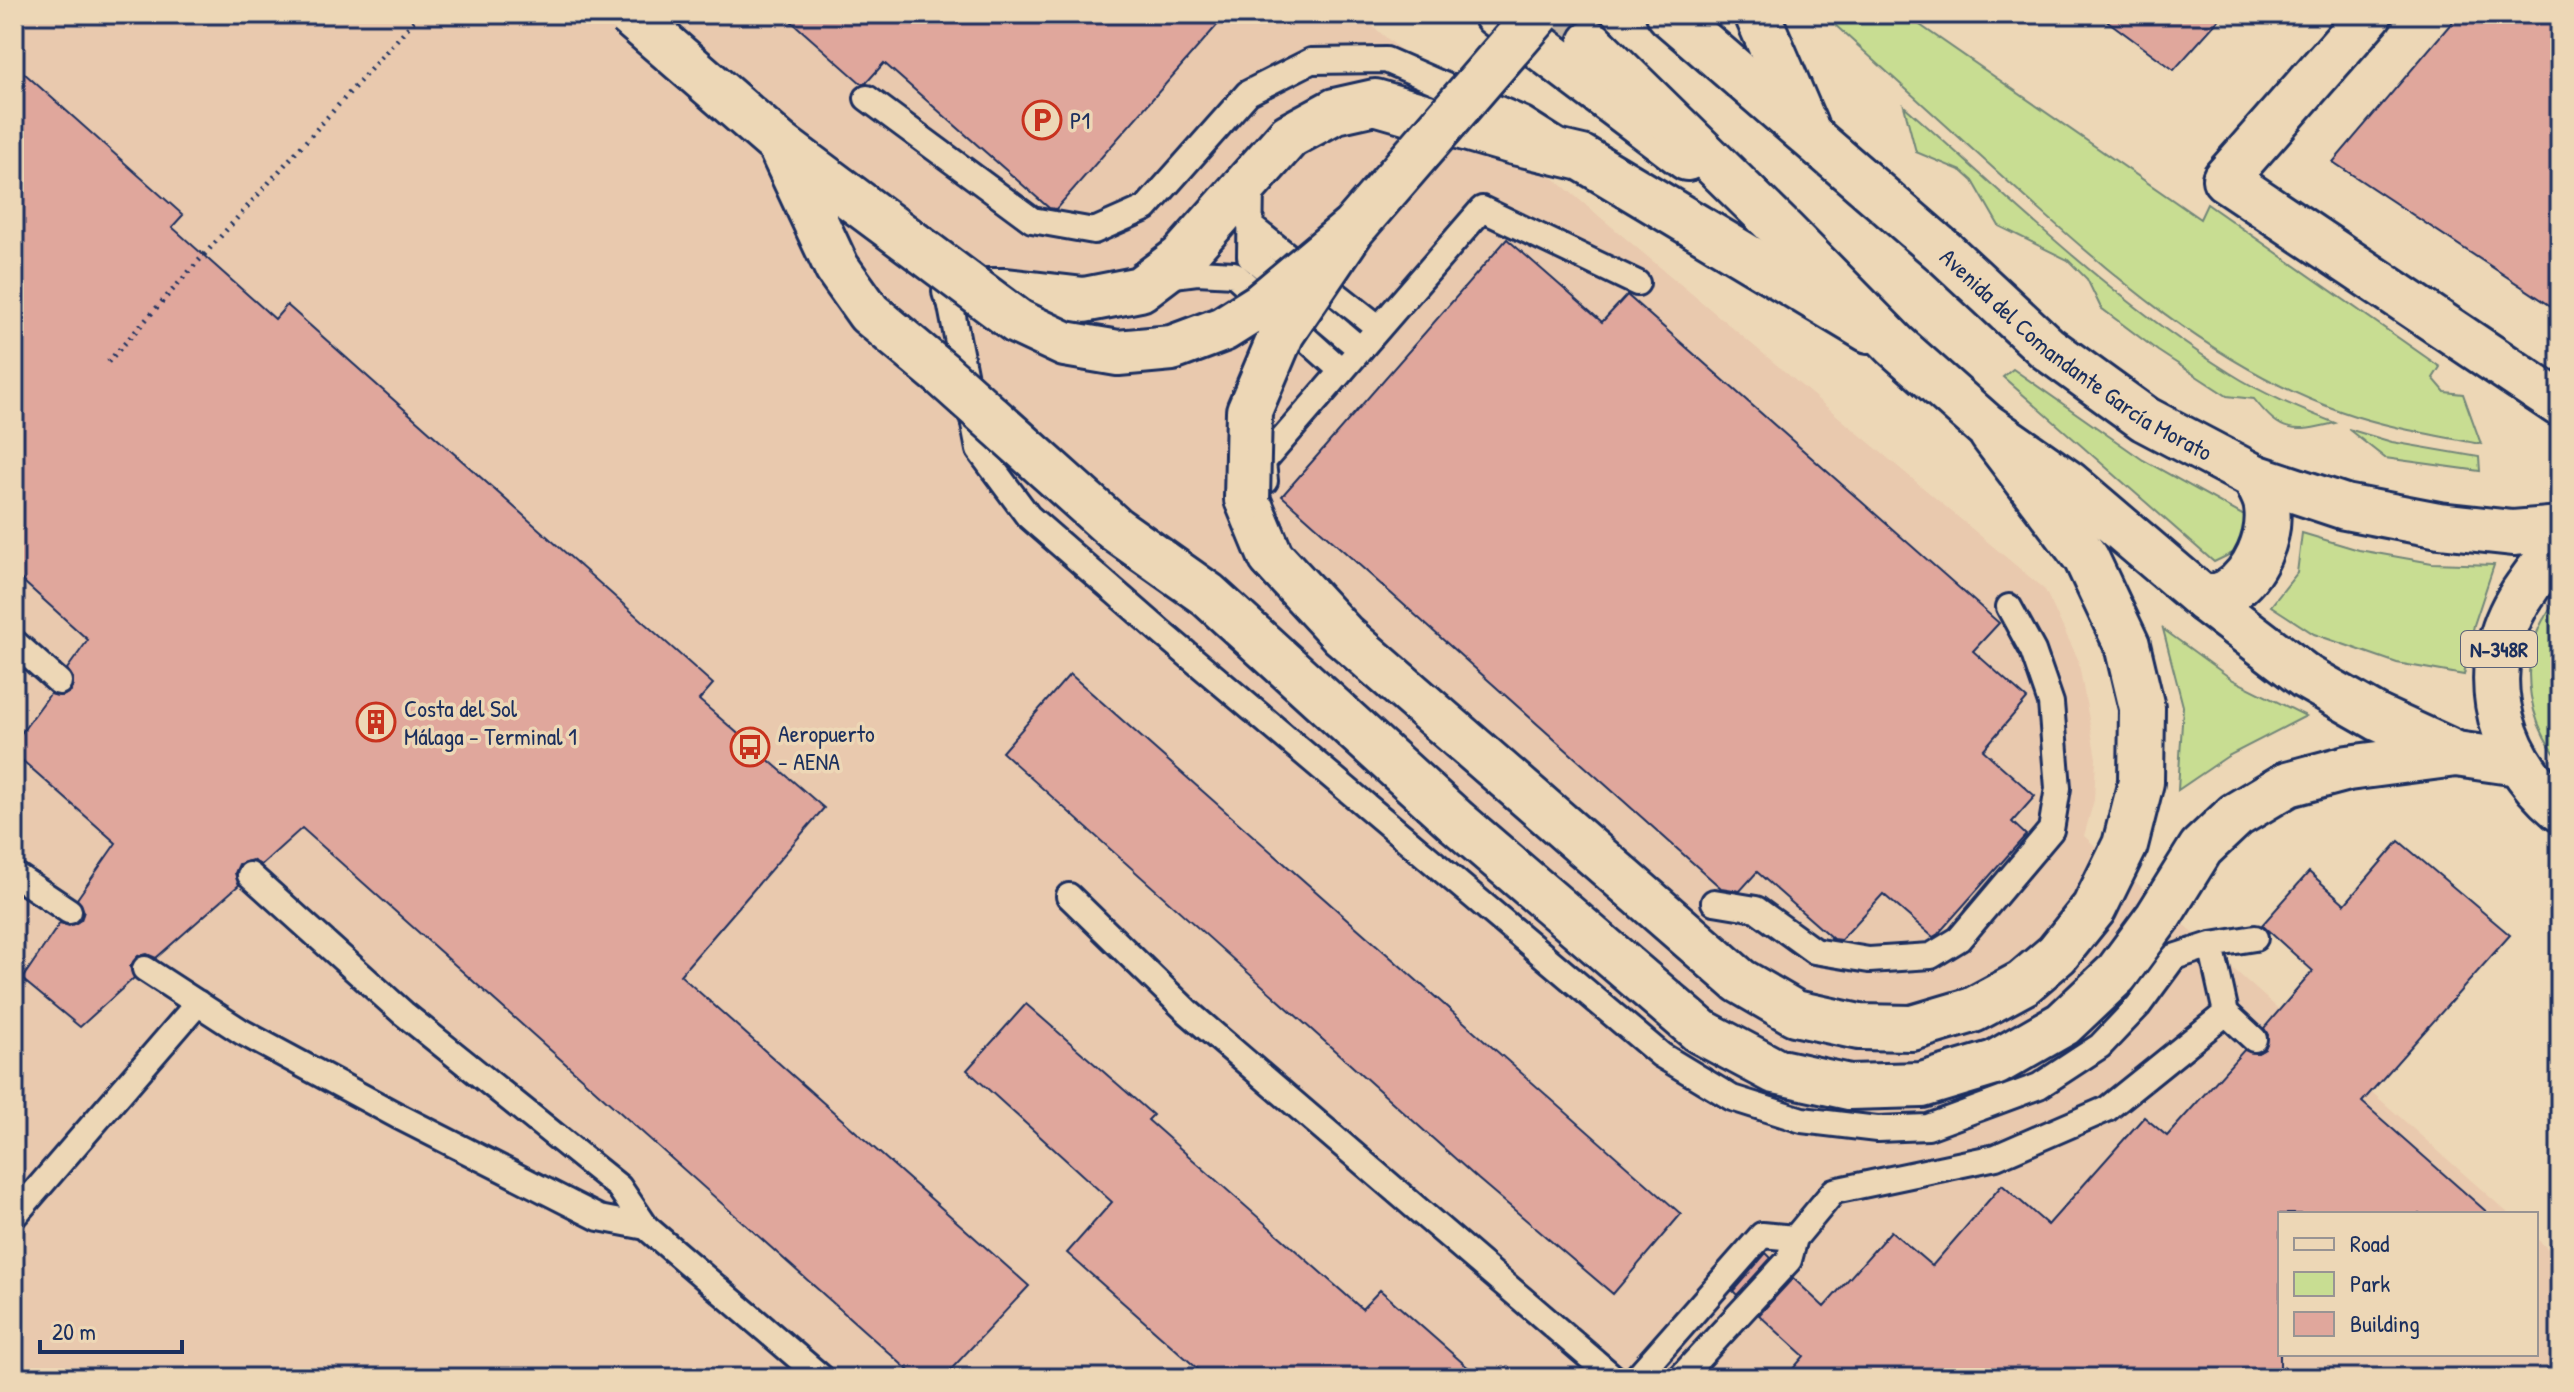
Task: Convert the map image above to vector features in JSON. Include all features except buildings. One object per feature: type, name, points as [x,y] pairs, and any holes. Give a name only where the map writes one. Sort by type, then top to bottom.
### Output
[{"type":"street","points":[[612,14],[948,291],[1006,291],[1084,300],[1140,289],[1181,258],[1289,136],[1335,111],[1375,102],[1582,158],[1896,346]]},
{"type":"street","points":[[629,14],[779,144],[1018,322],[1065,344],[1118,353],[1172,348],[1223,329],[1261,305],[1353,228]]},
{"type":"street","points":[[1496,14],[1784,232]]},
{"type":"street","points":[[1538,14],[1353,228],[1282,333],[1249,411],[1247,499],[1271,557],[1343,635],[1740,981],[1795,1013],[1859,1027],[1912,1028],[1973,1010],[2023,983],[2057,954],[2094,908],[2125,845],[2141,782],[2142,708],[2127,645],[2086,558],[1985,425]]},
{"type":"street","name":"Avenida del Comandante García Morato","points":[[1669,14],[1945,253],[2047,348],[2145,419],[2255,477],[2345,507],[2439,525],[2513,533],[2560,529]]},
{"type":"street","points":[[1757,14],[1809,135]]},
{"type":"street","points":[[2370,14],[2225,179],[2560,404]]},
{"type":"street","points":[[1591,43],[1896,346],[1985,425],[2068,483],[2205,600],[2306,677],[2378,718],[2456,754]]},
{"type":"street","points":[[779,144],[837,268],[869,313],[941,373],[1115,529],[1208,595],[1457,822],[1700,1031],[1775,1071],[1849,1087],[1922,1085],[1995,1063],[2063,1024],[2116,974],[2158,917],[2201,848],[2236,815],[2288,784],[2348,768],[2456,754],[2518,763]]},
{"type":"street","points":[[2205,600],[2230,590],[2251,568],[2264,545],[2268,530],[2267,504],[2255,477]]},
{"type":"street","name":"N-348R","points":[[2560,551],[2546,560],[2510,610],[2496,658],[2496,698],[2501,721],[2518,763],[2539,791],[2560,809]]},
{"type":"lane","points":[[867,98],[1032,220],[1094,231],[1146,208],[1248,93],[1311,61],[1386,60],[1524,120],[1582,158]]},
{"type":"lane","points":[[1251,179],[1250,256],[1360,349]]},
{"type":"lane","points":[[1268,511],[1263,462],[1482,209],[1637,283]]},
{"type":"lane","points":[[1250,226],[1379,328]]},
{"type":"lane","points":[[1155,277],[1197,272],[1234,274],[1342,371]]},
{"type":"lane","points":[[948,291],[979,450],[1028,516],[1173,643],[1661,1055],[1732,1098],[1802,1120],[1877,1129],[1928,1127],[2039,1086],[2100,1046],[2138,1006],[2174,957],[2211,945],[2255,938]]},
{"type":"lane","points":[[1714,902],[1756,909],[1814,951],[1869,960],[1931,956],[1959,939],[2051,830],[2058,788],[2051,703],[2033,651],[2009,607]]},
{"type":"lane","points":[[19,656],[59,682]]},
{"type":"lane","points":[[14,874],[69,911]]},
{"type":"lane","points":[[250,875],[403,1013],[619,1187],[646,1227],[822,1378]]},
{"type":"lane","points":[[1069,896],[1188,1012],[1614,1378]]},
{"type":"lane","points":[[2211,945],[2226,1013],[2254,1039]]},
{"type":"lane","points":[[145,969],[242,1032],[327,1078],[599,1218],[646,1227]]},
{"type":"lane","points":[[14,1216],[198,1003]]},
{"type":"lane","points":[[1680,1378],[1789,1260],[1795,1238],[1834,1191],[1996,1157],[2107,1109],[2226,1013]]},
{"type":"lane","points":[[1636,1378],[1762,1235],[1795,1238]]},
{"type":"path","points":[[108,362],[420,14]]},
{"type":"shaded area","points":[[14,14],[1358,14],[2045,590],[2078,659],[2096,758],[2094,800],[2084,836],[2507,1212],[2278,1212],[2278,1356],[2538,1356],[2538,1240],[2555,1255],[2560,1285],[2560,1378],[14,1378]]},
{"type":"green space","points":[[1823,14],[1904,14],[2200,219],[2207,204],[2440,367],[2433,378],[2445,392],[2463,394],[2481,444],[2392,426],[2340,411],[2247,368],[2203,340],[2160,310],[2080,245]]},
{"type":"green space","points":[[1904,106],[2102,280],[2186,344],[2243,381],[2335,423],[2298,429],[2281,425],[2254,399],[2227,396],[2158,351],[2101,308],[2087,279],[2068,260],[1999,226],[1973,181],[1962,171],[1916,152]]},
{"type":"green space","points":[[2013,369],[2143,460],[2248,518],[2241,549],[2214,562],[2003,377]]},
{"type":"green space","points":[[2348,429],[2392,442],[2479,457],[2480,471],[2385,458]]},
{"type":"green space","points":[[2302,533],[2359,550],[2432,563],[2494,565],[2474,625],[2464,675],[2397,663],[2314,634],[2271,606],[2297,573]]},
{"type":"green space","points":[[2560,594],[2560,760],[2541,730],[2529,678],[2534,643],[2542,622]]},
{"type":"green space","points":[[2163,629],[2233,680],[2306,716],[2228,756],[2178,790],[2183,706]]},
{"type":"tunnel","points":[[1558,14],[1591,43]]},
{"type":"place","name":"P1","points":[[1042,120]]},
{"type":"place","name":"Costa del Sol Málaga - Terminal 1","points":[[376,722]]},
{"type":"place","name":"Aeropuerto - AENA","points":[[750,747]]}]
